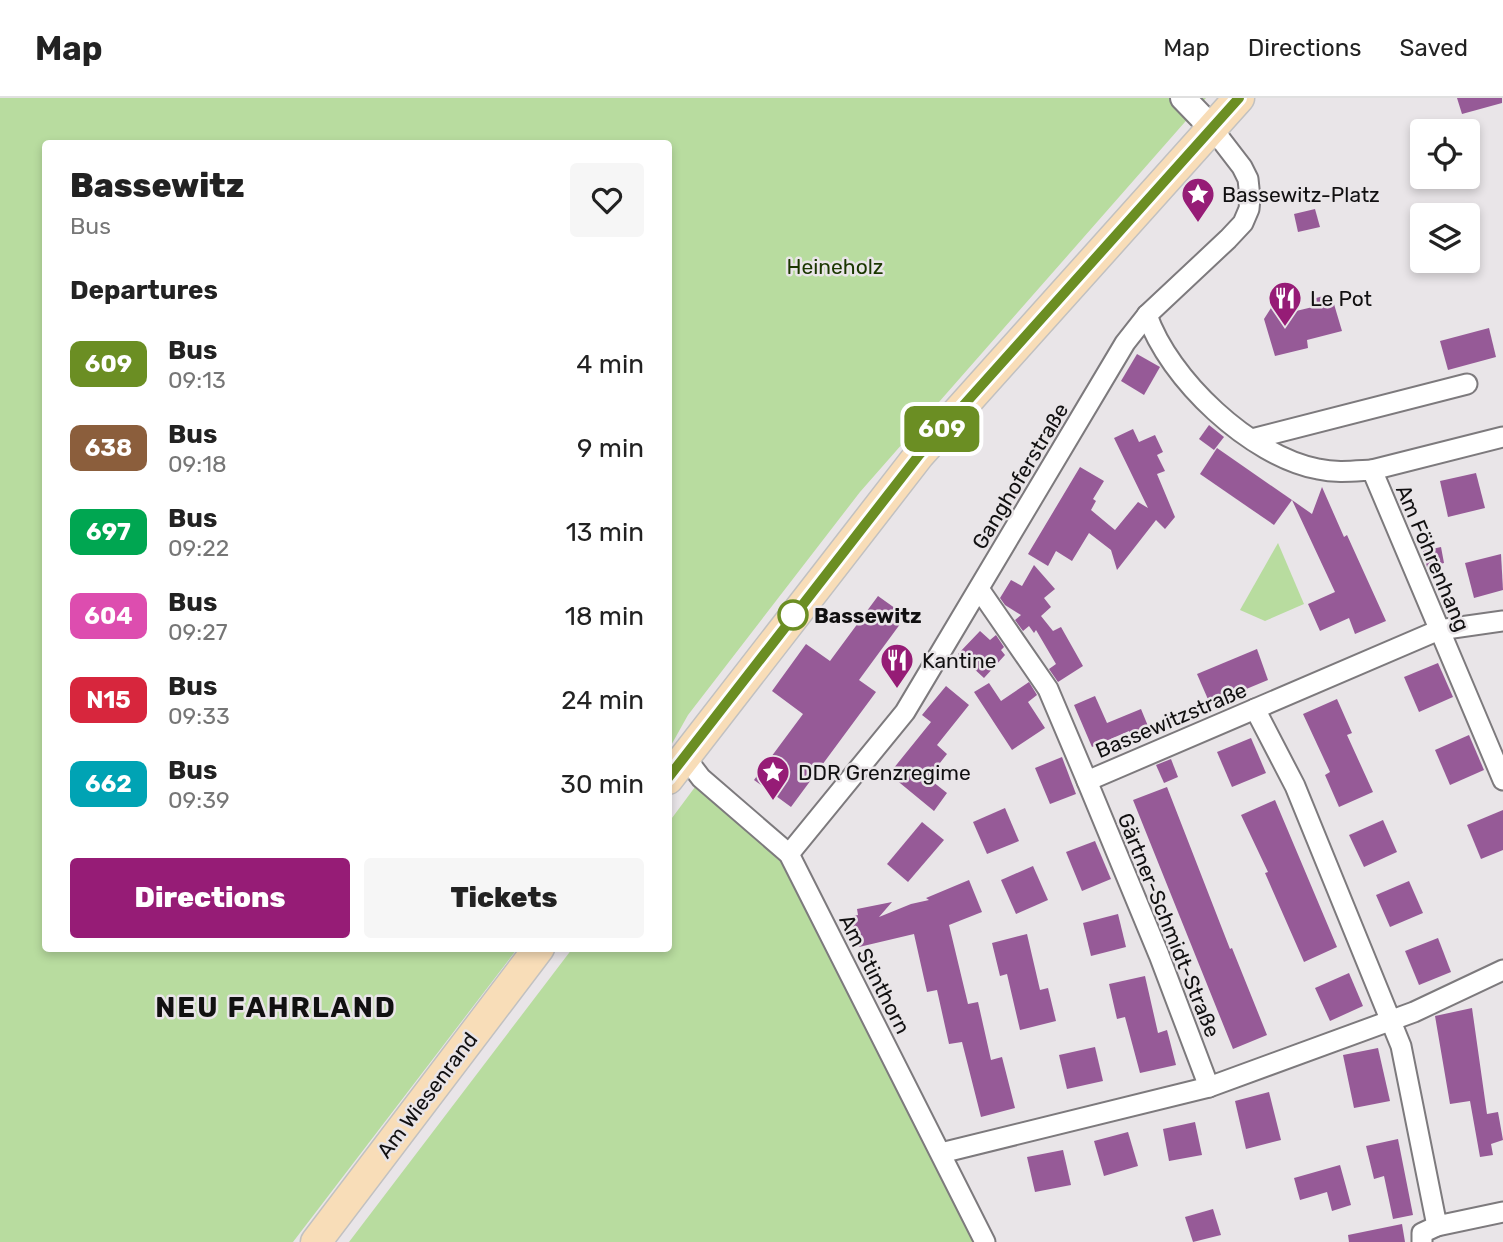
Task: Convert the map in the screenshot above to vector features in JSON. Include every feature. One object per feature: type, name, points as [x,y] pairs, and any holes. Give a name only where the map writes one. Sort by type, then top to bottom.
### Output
[{"type":"main road","points":[[677,768],[919,455],[1239,98]]},
{"type":"main road","name":"Am Wiesenrand","points":[[316,1242],[536,952]]},
{"type":"street","points":[[1184,98],[1185,103],[1212,128]]},
{"type":"street","points":[[1206,98],[1212,128]]},
{"type":"street","name":"Ganghoferstraße","points":[[789,854],[905,712],[1125,343],[1147,315],[1243,223],[1250,198],[1248,179],[1212,128]]},
{"type":"street","name":"Am Föhrenhang","points":[[1147,315],[1155,338],[1185,381],[1211,408],[1252,439],[1280,455],[1315,469],[1341,472],[1372,470],[1503,780]]},
{"type":"street","points":[[1252,439],[1467,384]]},
{"type":"street","points":[[1372,470],[1503,437]]},
{"type":"street","name":"Bassewitzstraße","points":[[979,589],[1048,689],[1087,781],[1439,630],[1503,621]]},
{"type":"street","points":[[1255,709],[1295,786],[1401,1046],[1437,1226]]},
{"type":"street","name":"Am Stinthorn","points":[[677,768],[701,778],[789,854],[985,1242]]},
{"type":"street","name":"Gärtner-Schmidt-Straße","points":[[1087,781],[1209,1087]]},
{"type":"street","points":[[941,1153],[1209,1087],[1391,1020],[1503,970]]},
{"type":"street","points":[[1422,1242],[1422,1233],[1437,1226],[1503,1212]]},
{"type":"green space","name":"Heineholz","points":[[0,98],[1206,98],[860,492],[688,715],[672,744],[672,140],[42,140],[42,952],[515,952],[293,1242],[0,1242]]},
{"type":"green space","points":[[1278,543],[1304,604],[1265,621],[1240,610]]},
{"type":"green space","points":[[698,783],[787,868],[977,1242],[349,1242],[570,952],[672,952],[672,818]]},
{"type":"building","points":[[1457,98],[1502,98],[1502,103],[1462,114]]},
{"type":"building","points":[[1315,209],[1320,227],[1298,232],[1294,214]]},
{"type":"building","points":[[1331,294],[1342,331],[1307,340],[1308,348],[1275,356],[1264,319],[1271,308],[1287,305],[1296,311],[1317,306],[1316,298]]},
{"type":"building","points":[[1489,328],[1496,357],[1448,370],[1440,341]]},
{"type":"building","points":[[1137,354],[1160,367],[1144,395],[1121,381]]},
{"type":"building","points":[[1209,425],[1224,437],[1214,450],[1199,439]]},
{"type":"building","points":[[1133,429],[1139,442],[1155,435],[1163,452],[1157,455],[1165,471],[1157,474],[1175,517],[1165,529],[1156,520],[1117,570],[1111,550],[1089,533],[1072,561],[1056,551],[1048,566],[1028,554],[1080,467],[1104,481],[1093,499],[1096,501],[1091,510],[1115,530],[1138,502],[1148,508],[1114,438]]},
{"type":"building","points":[[1217,448],[1292,500],[1274,525],[1200,474]]},
{"type":"building","points":[[1476,473],[1485,508],[1448,517],[1440,481]]},
{"type":"building","points":[[1322,487],[1386,621],[1355,634],[1349,618],[1320,631],[1308,604],[1335,592],[1292,500],[1312,514]]},
{"type":"building","points":[[1441,547],[1444,563],[1427,567],[1423,551]]},
{"type":"building","points":[[1501,554],[1503,590],[1474,598],[1465,563]]},
{"type":"building","points":[[1034,565],[1055,589],[1044,598],[1051,607],[1041,616],[1053,631],[1061,627],[1083,666],[1058,682],[1049,669],[1056,664],[1036,630],[1034,633],[1029,626],[1023,631],[1015,620],[1021,615],[1005,605],[1000,598],[1011,580],[1022,586]]},
{"type":"building","points":[[878,596],[906,616],[859,680],[876,692],[791,807],[754,780],[803,714],[772,691],[806,644],[830,661]]},
{"type":"building","points":[[980,631],[990,640],[996,635],[1004,647],[1001,650],[1005,655],[984,678],[958,654]]},
{"type":"building","points":[[1257,649],[1268,680],[1210,704],[1197,674]]},
{"type":"building","points":[[1438,663],[1453,697],[1419,712],[1404,677]]},
{"type":"building","points":[[1029,682],[1037,695],[1028,702],[1045,728],[1012,750],[974,692],[989,683],[1001,701]]},
{"type":"building","points":[[946,686],[969,705],[937,745],[947,754],[928,778],[947,793],[934,811],[889,774],[931,722],[922,715]]},
{"type":"building","points":[[1095,696],[1107,723],[1141,709],[1150,731],[1132,738],[1129,731],[1092,747],[1074,705]]},
{"type":"building","points":[[1337,699],[1352,733],[1347,735],[1373,792],[1339,807],[1325,775],[1330,772],[1303,714]]},
{"type":"building","points":[[1469,735],[1484,770],[1450,785],[1435,750]]},
{"type":"building","points":[[1251,738],[1266,773],[1232,787],[1217,752]]},
{"type":"building","points":[[1062,757],[1076,794],[1050,804],[1035,768]]},
{"type":"building","points":[[1171,759],[1178,777],[1164,783],[1156,765]]},
{"type":"building","points":[[1167,787],[1230,949],[1232,948],[1267,1035],[1233,1049],[1133,800]]},
{"type":"building","points":[[1275,800],[1337,947],[1304,962],[1265,873],[1268,872],[1241,815]]},
{"type":"building","points":[[1005,808],[1019,841],[987,854],[973,822]]},
{"type":"building","points":[[1503,810],[1503,850],[1481,859],[1467,825]]},
{"type":"building","points":[[1383,820],[1397,852],[1364,867],[1349,835]]},
{"type":"building","points":[[922,822],[944,840],[908,882],[887,864]]},
{"type":"building","points":[[1095,841],[1111,879],[1082,891],[1066,852]]},
{"type":"building","points":[[1033,866],[1048,900],[1016,914],[1001,880]]},
{"type":"building","points":[[969,880],[982,912],[949,925],[968,1004],[978,1002],[991,1060],[1002,1057],[1015,1108],[981,1117],[962,1042],[949,1044],[937,990],[927,992],[914,934],[859,947],[845,918],[858,915],[857,909],[892,902],[879,917],[929,900],[926,898]]},
{"type":"building","points":[[1409,881],[1423,913],[1390,927],[1376,895]]},
{"type":"building","points":[[1118,914],[1126,947],[1091,956],[1083,923]]},
{"type":"building","points":[[1027,934],[1040,990],[1048,988],[1056,1021],[1020,1030],[1007,974],[1000,976],[992,943]]},
{"type":"building","points":[[1438,938],[1451,972],[1419,985],[1405,951]]},
{"type":"building","points":[[1349,973],[1363,1006],[1330,1021],[1315,988]]},
{"type":"building","points":[[1145,976],[1158,1033],[1167,1030],[1176,1065],[1140,1073],[1125,1017],[1117,1019],[1109,984]]},
{"type":"building","points":[[1472,1008],[1487,1114],[1498,1112],[1503,1140],[1491,1144],[1493,1155],[1480,1157],[1470,1101],[1450,1104],[1435,1016]]},
{"type":"building","points":[[1095,1047],[1103,1081],[1067,1089],[1059,1055]]},
{"type":"building","points":[[1378,1048],[1390,1101],[1354,1108],[1343,1055]]},
{"type":"building","points":[[1269,1092],[1281,1140],[1246,1149],[1235,1101]]},
{"type":"building","points":[[1195,1122],[1202,1155],[1169,1161],[1163,1129]]},
{"type":"building","points":[[1128,1132],[1138,1166],[1104,1176],[1094,1141]]},
{"type":"building","points":[[1398,1139],[1413,1215],[1393,1219],[1384,1176],[1374,1179],[1366,1146]]},
{"type":"building","points":[[1063,1150],[1071,1185],[1035,1192],[1027,1157]]},
{"type":"building","points":[[1340,1165],[1351,1205],[1332,1211],[1327,1192],[1300,1200],[1294,1178]]},
{"type":"building","points":[[1213,1209],[1221,1235],[1193,1242],[1185,1217]]},
{"type":"building","points":[[1402,1224],[1405,1242],[1349,1242],[1348,1235]]},
{"type":"bus line","name":"609","points":[[672,773],[919,455],[1239,98]]},
{"type":"place","name":"Bassewitz-Platz","points":[[1198,224]]},
{"type":"place","name":"Le Pot","points":[[1285,328]]},
{"type":"place","name":"Bassewitz","points":[[793,615]]},
{"type":"place","name":"Kantine","points":[[897,690]]},
{"type":"place","name":"DDR Grenzregime","points":[[773,802]]},
{"type":"district","name":"NEU FAHRLAND","points":[[276,1007]]}]
